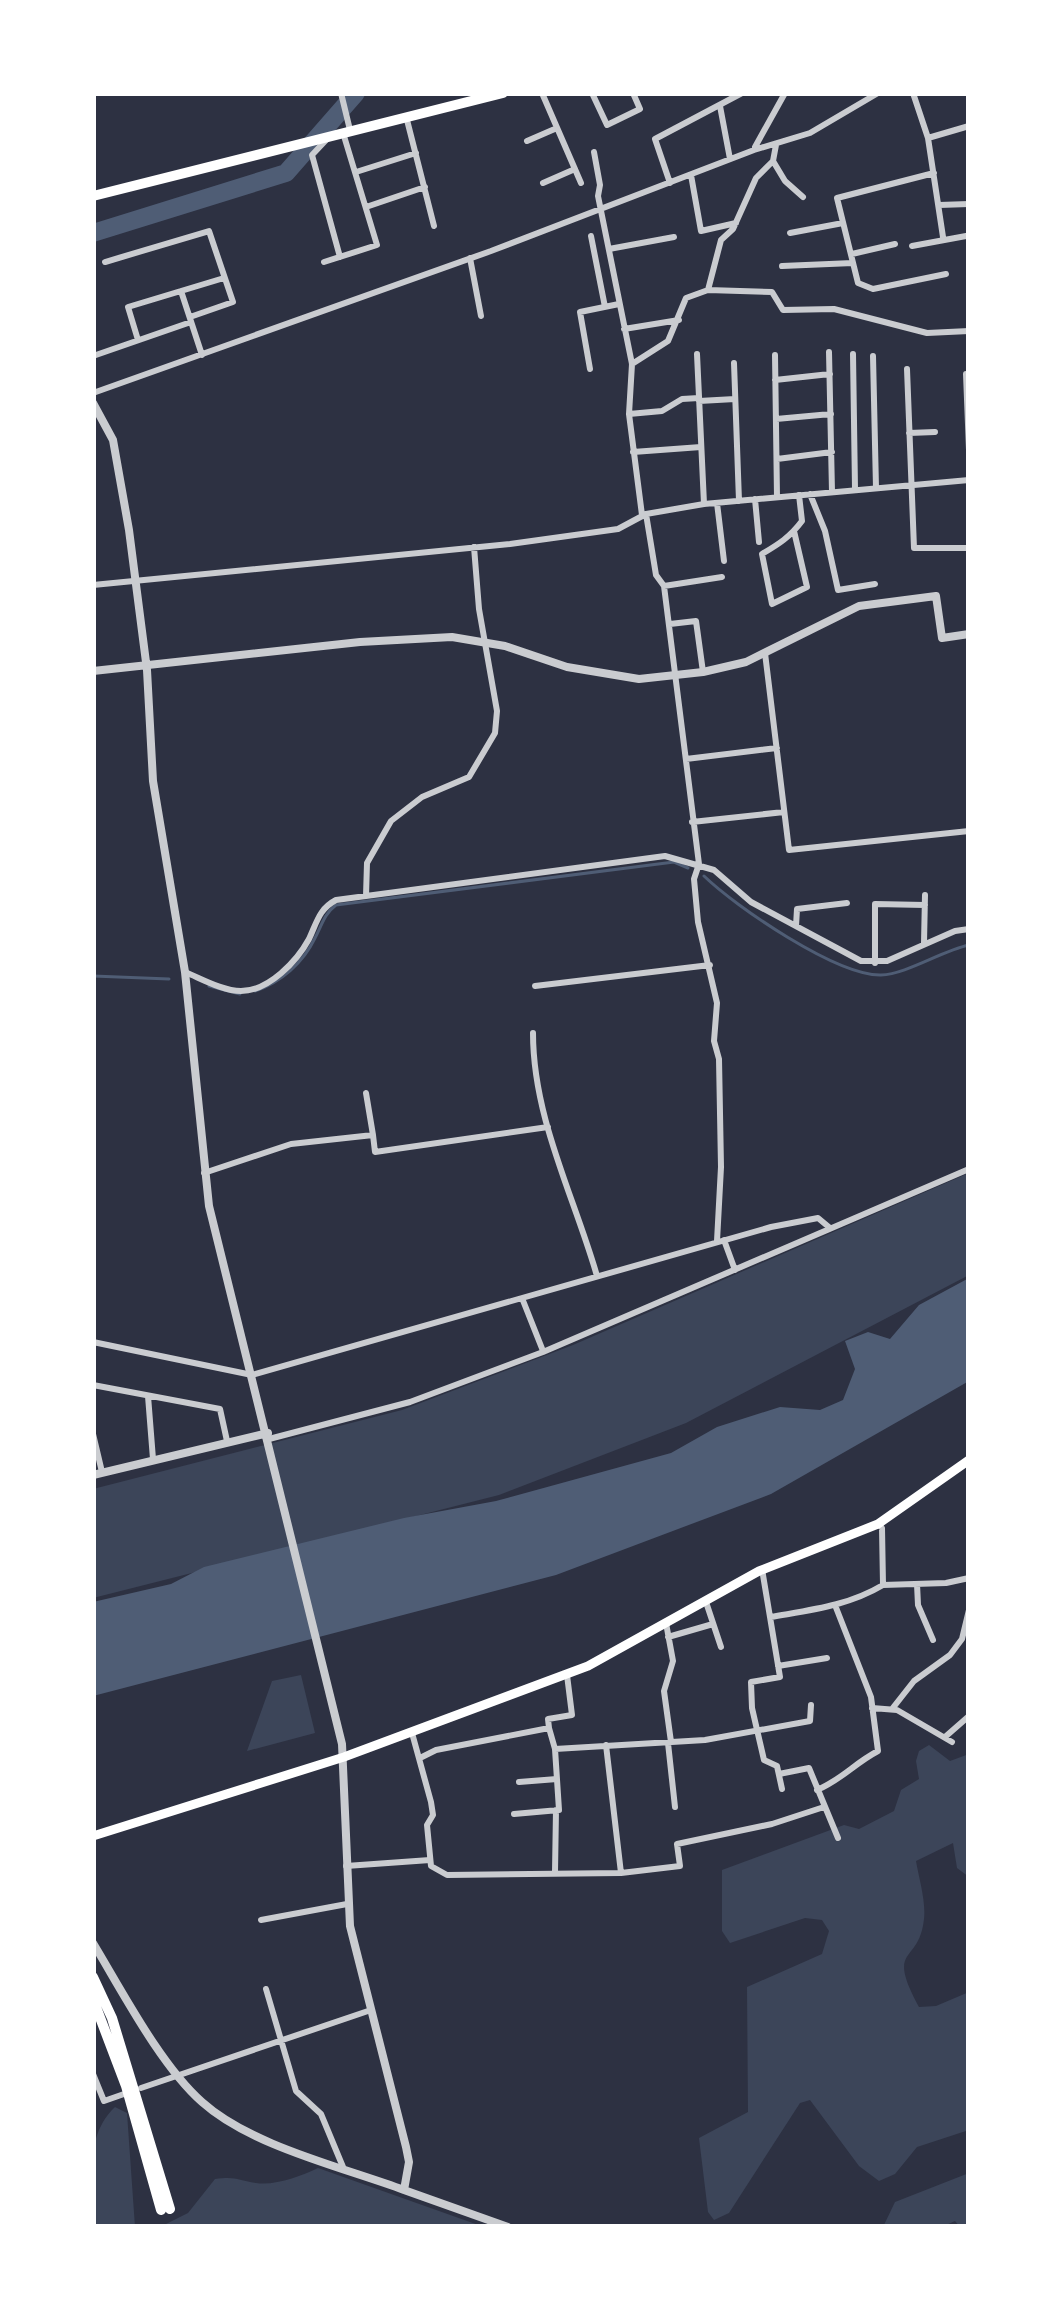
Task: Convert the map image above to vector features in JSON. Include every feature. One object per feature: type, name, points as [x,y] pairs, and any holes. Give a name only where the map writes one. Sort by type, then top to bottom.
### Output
[{"type":"highway","points":[[93,196],[460,98],[503,93]]},
{"type":"highway","points":[[93,1977],[112,2018],[166,2209]]},
{"type":"highway","points":[[93,1999],[131,2088]]},
{"type":"main road","points":[[93,1836],[567,1675],[762,1569],[878,1524],[969,1460]]},
{"type":"street","points":[[324,262],[377,245],[341,133],[341,93]]},
{"type":"street","points":[[542,93],[581,183]]},
{"type":"street","points":[[592,93],[607,125],[640,110],[633,93]]},
{"type":"street","points":[[670,183],[655,139],[742,93]]},
{"type":"street","points":[[754,150],[785,93]]},
{"type":"street","points":[[93,393],[810,133],[878,93]]},
{"type":"street","points":[[913,93],[928,138],[944,237]]},
{"type":"street","points":[[720,106],[730,159]]},
{"type":"street","points":[[406,116],[434,226]]},
{"type":"street","points":[[928,138],[969,126]]},
{"type":"street","points":[[527,141],[557,128]]},
{"type":"street","points":[[340,257],[312,155],[341,133]]},
{"type":"street","points":[[708,290],[721,240],[736,223],[756,178],[773,161],[776,145]]},
{"type":"street","points":[[594,152],[600,208],[632,364],[633,452],[656,575],[664,586],[678,675],[699,864],[694,879],[698,922],[717,1003],[720,1240],[735,1270]]},
{"type":"street","points":[[355,172],[416,153]]},
{"type":"street","points":[[773,161],[785,181],[803,196]]},
{"type":"street","points":[[543,183],[575,170]]},
{"type":"street","points":[[934,173],[837,198],[858,284],[873,289],[946,274]]},
{"type":"street","points":[[691,175],[701,231],[736,223]]},
{"type":"street","points":[[366,207],[424,187]]},
{"type":"street","points":[[939,205],[969,204]]},
{"type":"street","points":[[790,233],[843,223]]},
{"type":"street","points":[[93,356],[232,302],[208,231],[105,262]]},
{"type":"street","points":[[591,236],[605,307]]},
{"type":"street","points":[[912,245],[966,236]]},
{"type":"street","points":[[609,249],[674,238]]},
{"type":"street","points":[[782,266],[852,258],[895,244]]},
{"type":"street","points":[[470,258],[481,316]]},
{"type":"street","points":[[139,340],[128,308],[224,278]]},
{"type":"street","points":[[632,364],[668,340],[686,298],[708,290],[772,292],[783,310],[834,309],[910,330],[969,331]]},
{"type":"street","points":[[182,291],[202,355]]},
{"type":"street","points":[[590,369],[580,312],[620,304]]},
{"type":"street","points":[[624,329],[679,320]]},
{"type":"street","points":[[830,352],[832,492]]},
{"type":"street","points":[[697,354],[704,504]]},
{"type":"street","points":[[853,354],[855,490]]},
{"type":"street","points":[[775,355],[777,497]]},
{"type":"street","points":[[874,356],[876,488]]},
{"type":"street","points":[[734,363],[739,501]]},
{"type":"street","points":[[908,369],[914,548],[969,548]]},
{"type":"street","points":[[775,380],[830,374]]},
{"type":"street","points":[[966,374],[969,451]]},
{"type":"street","points":[[629,413],[662,411],[682,399],[735,399]]},
{"type":"street","points":[[93,403],[113,440],[119,463],[147,665],[153,781],[185,973],[204,1173],[343,1750],[347,1904],[409,2162],[404,2190]]},
{"type":"street","points":[[776,418],[831,414]]},
{"type":"street","points":[[854,416],[875,415]]},
{"type":"street","points":[[908,433],[934,432]]},
{"type":"street","points":[[633,452],[701,446]]},
{"type":"street","points":[[776,459],[832,452]]},
{"type":"street","points":[[93,585],[619,529],[644,514],[704,504],[969,480]]},
{"type":"street","points":[[810,494],[825,531],[838,590],[875,584]]},
{"type":"street","points":[[794,531],[807,587],[772,604],[762,554],[802,521],[799,495]]},
{"type":"street","points":[[755,499],[759,542]]},
{"type":"street","points":[[717,503],[724,561]]},
{"type":"street","points":[[367,896],[368,863],[391,821],[422,797],[469,777],[495,733],[497,711],[474,547]]},
{"type":"street","points":[[664,586],[722,577]]},
{"type":"street","points":[[93,671],[452,637],[639,679],[703,672],[765,653],[859,606],[936,596],[942,638],[969,634]]},
{"type":"street","points":[[670,624],[696,621],[703,672]]},
{"type":"street","points":[[765,653],[789,850],[969,831]]},
{"type":"street","points":[[686,759],[777,748]]},
{"type":"street","points":[[692,822],[784,812]]},
{"type":"street","points":[[185,973],[241,991],[255,988],[293,961],[328,904],[665,856],[714,870],[751,902],[862,961],[887,961],[969,929]]},
{"type":"street","points":[[924,943],[925,895]]},
{"type":"street","points":[[796,926],[796,909],[847,903]]},
{"type":"street","points":[[874,963],[875,904],[925,904]]},
{"type":"street","points":[[536,986],[710,965]]},
{"type":"street","points":[[533,1033],[533,1065],[548,1127],[597,1276]]},
{"type":"street","points":[[366,1093],[375,1152],[548,1127]]},
{"type":"street","points":[[204,1173],[291,1144],[373,1135]]},
{"type":"street","points":[[93,1434],[97,1474],[227,1441],[269,1440],[410,1402],[543,1352],[969,1168]]},
{"type":"street","points":[[93,1342],[252,1376],[720,1240],[818,1218],[830,1228]]},
{"type":"street","points":[[522,1298],[543,1352]]},
{"type":"street","points":[[93,1384],[220,1409],[227,1441]]},
{"type":"street","points":[[148,1396],[153,1459]]},
{"type":"street","points":[[878,1524],[882,1528],[883,1585]]},
{"type":"street","points":[[762,1569],[780,1677],[751,1682],[764,1760],[773,1762],[782,1789]]},
{"type":"street","points":[[771,1617],[861,1598],[883,1585],[969,1578]]},
{"type":"street","points":[[917,1584],[918,1605],[933,1640]]},
{"type":"street","points":[[705,1599],[721,1648]]},
{"type":"street","points":[[817,1790],[841,1780],[852,1765],[878,1751],[872,1708],[835,1605]]},
{"type":"street","points":[[892,1709],[914,1681],[950,1655],[962,1639],[969,1610]]},
{"type":"street","points":[[665,1620],[673,1661],[664,1691],[675,1807]]},
{"type":"street","points":[[668,1636],[713,1624]]},
{"type":"street","points":[[778,1666],[827,1658]]},
{"type":"street","points":[[554,1874],[559,1810],[548,1720],[572,1715],[567,1675]]},
{"type":"street","points":[[555,1749],[670,1743],[758,1731],[811,1721],[811,1705]]},
{"type":"street","points":[[872,1708],[892,1709],[948,1740],[969,1716]]},
{"type":"street","points":[[422,1756],[549,1728]]},
{"type":"street","points":[[411,1730],[422,1756],[433,1816],[428,1825],[431,1866],[447,1875],[621,1873],[680,1866],[676,1844],[824,1808]]},
{"type":"street","points":[[606,1745],[621,1873]]},
{"type":"street","points":[[778,1774],[809,1768],[838,1838]]},
{"type":"street","points":[[519,1782],[557,1779]]},
{"type":"street","points":[[514,1814],[556,1810]]},
{"type":"street","points":[[346,1866],[430,1861]]},
{"type":"street","points":[[261,1920],[347,1904]]},
{"type":"street","points":[[93,1943],[178,2076],[220,2116],[266,2139],[508,2227]]},
{"type":"street","points":[[266,1989],[296,2091],[321,2114],[343,2167]]},
{"type":"street","points":[[93,2074],[104,2101],[371,2010]]},
{"type":"shaded area","points":[[969,1173],[969,1275],[686,1423],[499,1495],[93,1598],[93,1489],[402,1410],[573,1345]]},
{"type":"shaded area","points":[[969,1278],[969,1381],[771,1494],[556,1575],[93,1696],[93,1602],[171,1584],[204,1567],[404,1518],[496,1501],[671,1453],[717,1427],[780,1407],[820,1410],[843,1400],[855,1369],[845,1341],[868,1332],[890,1339],[919,1305]]},
{"type":"shaded area","points":[[301,1675],[315,1733],[247,1751],[272,1681]]},
{"type":"shaded area","points":[[929,1745],[950,1761],[969,1754],[969,1877],[957,1868],[953,1843],[916,1861],[924,1919],[904,1964],[919,2007],[936,2006],[969,1992],[969,2130],[917,2147],[895,2174],[879,2181],[859,2166],[810,2100],[800,2103],[729,2213],[714,2220],[708,2212],[699,2138],[748,2112],[747,1987],[822,1954],[829,1931],[822,1920],[805,1918],[730,1943],[722,1931],[722,1870],[844,1825],[859,1829],[894,1811],[901,1790],[919,1779],[916,1761],[919,1751]]},
{"type":"shaded area","points":[[115,2107],[127,2113],[135,2227],[93,2227],[94,2147]]},
{"type":"shaded area","points":[[318,2168],[484,2227],[160,2227],[188,2213],[215,2179],[271,2183]]},
{"type":"shaded area","points":[[969,2173],[969,2227],[955,2221],[942,2227],[883,2227],[895,2202]]},
{"type":"waterway","points":[[93,233],[286,173],[356,93]]},
{"type":"waterway","points":[[255,991],[298,963],[336,905],[674,862],[688,868]]},
{"type":"waterway","points":[[704,876],[788,938],[862,972],[891,974],[969,945]]},
{"type":"waterway","points":[[93,976],[169,979]]},
{"type":"waterway","points":[[209,986],[240,994]]}]
